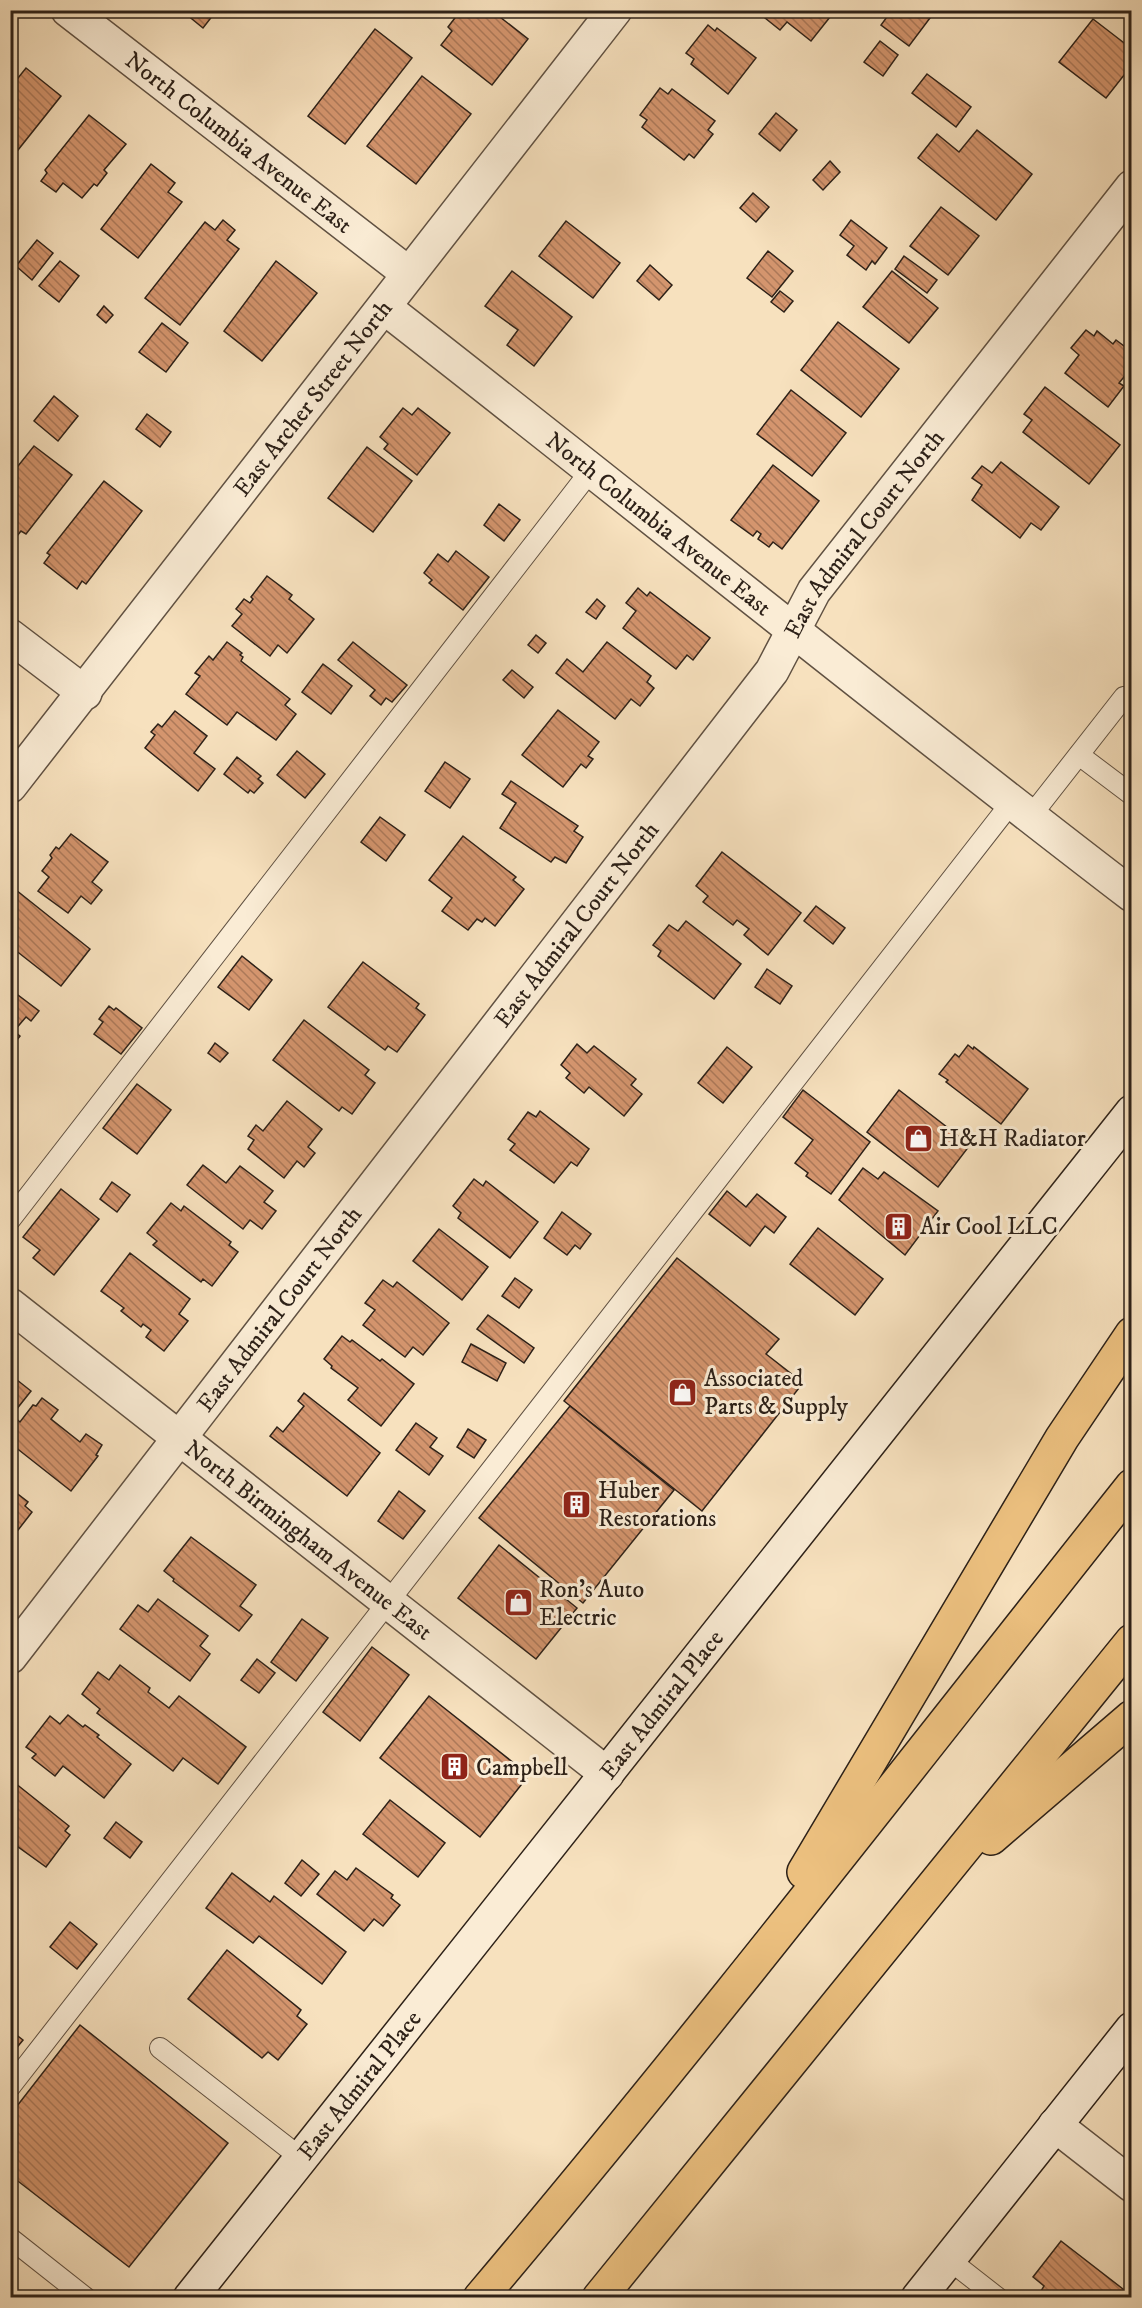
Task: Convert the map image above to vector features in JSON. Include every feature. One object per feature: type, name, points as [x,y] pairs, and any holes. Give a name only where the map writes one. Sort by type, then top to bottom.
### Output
[{"type":"highway","points":[[739,1981],[1062,1438],[1131,1334]]},
{"type":"highway","points":[[480,2298],[739,1981],[1131,1486]]},
{"type":"highway","points":[[599,2298],[1131,1641]]},
{"type":"highway","points":[[924,1896],[1131,1717]]},
{"type":"street","name":"North Columbia Avenue East","points":[[68,10],[409,274]]},
{"type":"street","name":"East Archer Street North","points":[[10,786],[85,693],[615,10]]},
{"type":"street","name":"East Admiral Court North","points":[[10,1657],[765,680],[814,591],[1131,188]]},
{"type":"street","name":"North Columbia Avenue East","points":[[384,307],[592,469],[1020,810],[1131,895]]},
{"type":"street","points":[[10,636],[85,693]]},
{"type":"street","name":"East Admiral Place","points":[[190,2298],[1131,1112]]},
{"type":"street","name":"North Birmingham Avenue East","points":[[10,1305],[387,1603],[607,1773]]},
{"type":"street","points":[[918,2298],[1131,2030]]},
{"type":"street","points":[[1055,2125],[1131,2185]]},
{"type":"lane","points":[[10,1220],[592,469]]},
{"type":"lane","points":[[10,2087],[387,1603],[1020,810],[1079,755],[1124,697],[1131,703]]},
{"type":"lane","points":[[1079,755],[1131,795]]},
{"type":"lane","points":[[160,2048],[301,2158]]},
{"type":"lane","points":[[10,2238],[86,2298]]},
{"type":"lane","points":[[948,2259],[998,2298]]},
{"type":"building","points":[[181,10],[217,10],[203,28]]},
{"type":"building","points":[[461,10],[491,10],[528,39],[492,85],[441,45],[452,31],[448,27]]},
{"type":"building","points":[[755,10],[832,10],[834,12],[811,41],[787,22],[780,30]]},
{"type":"building","points":[[892,10],[936,10],[909,46],[881,25]]},
{"type":"building","points":[[1093,19],[1132,49],[1132,65],[1106,98],[1059,62]]},
{"type":"building","points":[[708,25],[715,31],[717,28],[756,58],[728,94],[691,64],[694,59],[686,53]]},
{"type":"building","points":[[375,29],[412,58],[345,144],[308,116]]},
{"type":"building","points":[[880,41],[898,55],[883,76],[864,62]]},
{"type":"building","points":[[26,68],[61,96],[10,160],[10,88]]},
{"type":"building","points":[[927,74],[971,107],[956,127],[912,93]]},
{"type":"building","points":[[422,76],[471,114],[416,184],[367,146]]},
{"type":"building","points":[[660,88],[668,94],[672,89],[715,121],[708,130],[713,134],[694,158],[689,154],[684,160],[642,127],[647,120],[640,115]]},
{"type":"building","points":[[776,113],[797,130],[780,151],[759,134]]},
{"type":"building","points":[[89,115],[126,144],[104,170],[107,173],[97,186],[94,184],[82,198],[63,183],[56,192],[41,181],[47,173],[45,170]]},
{"type":"building","points":[[977,130],[1032,174],[996,220],[918,158],[937,134],[959,152]]},
{"type":"building","points":[[830,161],[840,172],[823,190],[813,180]]},
{"type":"building","points":[[151,164],[175,183],[168,192],[182,202],[138,258],[101,229]]},
{"type":"building","points":[[753,193],[769,207],[756,222],[740,208]]},
{"type":"building","points":[[941,207],[979,236],[948,275],[910,246]]},
{"type":"building","points":[[223,220],[235,230],[227,240],[239,249],[180,325],[145,298],[205,222],[215,230]]},
{"type":"building","points":[[851,220],[887,248],[875,264],[872,261],[866,270],[847,255],[854,246],[840,235]]},
{"type":"building","points":[[566,221],[620,263],[593,298],[539,256]]},
{"type":"building","points":[[37,240],[53,253],[32,280],[16,266]]},
{"type":"building","points":[[768,251],[793,271],[772,297],[747,278]]},
{"type":"building","points":[[904,256],[937,280],[927,293],[895,269]]},
{"type":"building","points":[[60,261],[79,276],[59,302],[39,286]]},
{"type":"building","points":[[276,261],[317,293],[262,361],[224,331]]},
{"type":"building","points":[[650,265],[672,285],[659,300],[637,281]]},
{"type":"building","points":[[512,271],[572,317],[534,366],[507,345],[518,330],[485,306]]},
{"type":"building","points":[[892,271],[938,308],[909,343],[863,307]]},
{"type":"building","points":[[780,291],[793,301],[784,312],[771,302]]},
{"type":"building","points":[[104,306],[113,315],[106,323],[97,315]]},
{"type":"building","points":[[838,322],[899,369],[861,417],[801,370]]},
{"type":"building","points":[[162,323],[188,343],[166,372],[139,352]]},
{"type":"building","points":[[1086,330],[1094,336],[1097,331],[1113,344],[1116,340],[1132,352],[1132,367],[1119,383],[1124,386],[1108,407],[1065,373],[1079,355],[1071,348]]},
{"type":"building","points":[[1045,387],[1120,445],[1089,484],[1023,432],[1032,420],[1024,414]]},
{"type":"building","points":[[791,390],[846,433],[812,476],[757,434]]},
{"type":"building","points":[[54,396],[78,416],[58,441],[34,421]]},
{"type":"building","points":[[403,408],[412,415],[418,408],[450,433],[417,475],[384,449],[388,444],[380,437]]},
{"type":"building","points":[[147,414],[171,432],[160,447],[136,429]]},
{"type":"building","points":[[34,446],[72,475],[26,534],[21,531],[13,541],[10,539],[10,476]]},
{"type":"building","points":[[367,447],[412,481],[373,532],[328,498]]},
{"type":"building","points":[[1001,462],[1059,507],[1041,530],[1031,523],[1020,538],[972,500],[982,485],[972,478],[982,466],[992,473]]},
{"type":"building","points":[[773,465],[819,501],[782,549],[773,542],[769,547],[758,539],[761,534],[757,531],[753,536],[731,520]]},
{"type":"building","points":[[104,481],[142,511],[86,584],[82,581],[77,589],[44,563],[50,555],[47,553]]},
{"type":"building","points":[[499,504],[520,520],[504,541],[484,525]]},
{"type":"building","points":[[456,551],[489,577],[463,610],[429,583],[432,580],[424,573],[438,554],[448,562]]},
{"type":"building","points":[[267,576],[292,595],[289,599],[314,619],[287,653],[278,645],[270,656],[232,626],[242,614],[236,609],[244,599],[250,603],[253,599],[251,597]]},
{"type":"building","points":[[638,588],[647,596],[650,592],[710,638],[693,660],[687,655],[676,669],[623,628],[636,611],[626,603]]},
{"type":"building","points":[[597,599],[605,606],[596,619],[586,612]]},
{"type":"building","points":[[536,635],[546,643],[538,653],[528,645]]},
{"type":"building","points":[[227,642],[242,653],[241,661],[290,699],[285,705],[296,714],[276,740],[237,712],[227,725],[186,694],[200,676],[195,673],[209,656],[213,660]]},
{"type":"building","points":[[353,642],[407,685],[392,702],[386,698],[381,705],[370,696],[375,690],[338,660]]},
{"type":"building","points":[[607,642],[651,676],[647,682],[654,688],[640,706],[631,699],[615,719],[556,673],[567,659],[583,672]]},
{"type":"building","points":[[323,664],[352,686],[331,714],[302,692]]},
{"type":"building","points":[[512,670],[533,687],[524,698],[503,680]]},
{"type":"building","points":[[558,710],[599,742],[588,756],[593,759],[586,768],[581,764],[563,787],[522,755]]},
{"type":"building","points":[[175,711],[207,736],[194,753],[215,769],[198,791],[145,748],[155,735],[151,732],[158,724],[162,727]]},
{"type":"building","points":[[297,751],[325,774],[305,798],[277,775]]},
{"type":"building","points":[[237,757],[261,776],[258,779],[263,783],[254,793],[250,790],[248,793],[224,774]]},
{"type":"building","points":[[445,762],[470,779],[450,808],[425,791]]},
{"type":"building","points":[[511,781],[578,826],[574,831],[583,837],[566,863],[555,857],[551,862],[500,828],[516,803],[502,794]]},
{"type":"building","points":[[380,817],[405,835],[386,861],[361,842]]},
{"type":"building","points":[[71,834],[108,862],[92,882],[102,890],[91,904],[81,896],[68,913],[38,891],[49,877],[42,871],[52,858],[50,855],[56,847],[59,849]]},
{"type":"building","points":[[463,836],[516,877],[513,880],[524,889],[495,926],[485,918],[482,922],[477,919],[468,930],[442,911],[452,898],[429,880]]},
{"type":"building","points":[[722,852],[801,913],[768,955],[744,935],[749,929],[737,920],[733,925],[703,902],[708,896],[696,886]]},
{"type":"building","points":[[11,886],[90,949],[61,986],[10,946]]},
{"type":"building","points":[[816,906],[845,928],[833,944],[804,921]]},
{"type":"building","points":[[686,921],[741,964],[714,999],[658,956],[661,951],[653,945],[669,925],[678,931]]},
{"type":"building","points":[[242,956],[272,980],[249,1010],[218,987]]},
{"type":"building","points":[[363,962],[419,1004],[416,1008],[425,1015],[397,1052],[388,1046],[385,1050],[328,1007]]},
{"type":"building","points":[[767,969],[792,986],[780,1004],[755,987]]},
{"type":"building","points":[[10,989],[39,1011],[31,1021],[26,1017],[14,1031],[20,1036],[13,1045],[10,1043]]},
{"type":"building","points":[[109,1006],[114,1010],[116,1008],[142,1028],[121,1054],[94,1034],[103,1022],[99,1019]]},
{"type":"building","points":[[304,1020],[369,1070],[365,1075],[375,1083],[352,1114],[342,1107],[339,1111],[273,1060]]},
{"type":"building","points":[[215,1043],[228,1053],[220,1062],[208,1053]]},
{"type":"building","points":[[577,1044],[587,1053],[594,1046],[636,1079],[631,1085],[642,1094],[624,1116],[589,1087],[584,1093],[566,1078],[570,1073],[561,1065]]},
{"type":"building","points":[[968,1045],[973,1049],[974,1047],[1028,1089],[1001,1124],[946,1082],[948,1080],[939,1074],[955,1054],[959,1057]]},
{"type":"building","points":[[727,1047],[752,1067],[723,1103],[698,1083]]},
{"type":"building","points":[[137,1084],[171,1110],[137,1154],[103,1128]]},
{"type":"building","points":[[803,1090],[870,1142],[831,1194],[806,1176],[808,1173],[795,1163],[813,1140],[783,1117]]},
{"type":"building","name":"H&H Radiator","points":[[899,1090],[970,1145],[938,1187],[867,1132]]},
{"type":"building","points":[[287,1101],[322,1129],[308,1147],[315,1153],[304,1167],[297,1161],[284,1178],[248,1149],[254,1140],[248,1136],[256,1125],[263,1131]]},
{"type":"building","points":[[540,1111],[589,1149],[577,1166],[571,1162],[554,1183],[510,1150],[515,1144],[508,1139],[528,1112],[536,1117]]},
{"type":"building","points":[[203,1165],[226,1183],[240,1166],[273,1191],[264,1202],[276,1211],[262,1229],[250,1220],[243,1229],[187,1185]]},
{"type":"building","name":"Air Cool LLC","points":[[863,1168],[878,1179],[884,1172],[938,1211],[905,1255],[839,1200]]},
{"type":"building","points":[[474,1179],[483,1186],[486,1181],[538,1222],[510,1258],[458,1218],[461,1213],[453,1206]]},
{"type":"building","points":[[112,1182],[130,1195],[117,1212],[100,1199]]},
{"type":"building","points":[[61,1189],[99,1219],[54,1275],[33,1258],[40,1250],[23,1237]]},
{"type":"building","points":[[727,1191],[746,1207],[757,1194],[786,1217],[774,1233],[765,1226],[750,1246],[709,1214]]},
{"type":"building","points":[[171,1203],[181,1211],[184,1206],[231,1242],[229,1245],[238,1252],[212,1286],[203,1279],[201,1282],[153,1245],[157,1241],[147,1233]]},
{"type":"building","points":[[562,1212],[591,1234],[580,1249],[575,1245],[567,1255],[544,1238]]},
{"type":"building","points":[[818,1228],[883,1279],[855,1315],[790,1264]]},
{"type":"building","points":[[439,1229],[488,1267],[462,1300],[413,1261]]},
{"type":"building","points":[[130,1253],[190,1299],[179,1314],[188,1321],[164,1351],[146,1337],[151,1330],[143,1324],[141,1327],[121,1311],[124,1308],[101,1291]]},
{"type":"building","name":"Associated Parts & Supply","points":[[677,1258],[779,1339],[766,1354],[803,1383],[702,1511],[564,1401]]},
{"type":"building","points":[[515,1278],[532,1290],[519,1308],[502,1296]]},
{"type":"building","points":[[383,1280],[393,1287],[397,1282],[449,1323],[423,1355],[413,1347],[405,1357],[363,1325],[375,1310],[365,1303]]},
{"type":"building","points":[[488,1315],[534,1348],[524,1363],[477,1329]]},
{"type":"building","points":[[342,1336],[350,1342],[352,1340],[380,1361],[382,1359],[414,1384],[381,1426],[348,1400],[358,1388],[331,1368],[332,1366],[324,1359]]},
{"type":"building","points":[[471,1344],[506,1363],[497,1381],[462,1362]]},
{"type":"building","points":[[12,1376],[31,1391],[12,1415],[20,1422],[33,1405],[36,1406],[42,1398],[58,1410],[51,1419],[80,1442],[86,1434],[102,1445],[96,1455],[98,1456],[71,1491],[10,1443],[10,1378]]},
{"type":"building","points":[[304,1393],[380,1453],[347,1496],[270,1436],[277,1427],[283,1432],[304,1406],[298,1401]]},
{"type":"building","name":"Huber Restorations","points":[[570,1406],[674,1490],[583,1603],[479,1518]]},
{"type":"building","points":[[416,1423],[437,1438],[430,1447],[443,1456],[429,1475],[396,1450]]},
{"type":"building","points":[[468,1429],[486,1440],[474,1458],[457,1447]]},
{"type":"building","points":[[10,1488],[28,1502],[25,1506],[32,1512],[15,1534],[10,1531]]},
{"type":"building","points":[[399,1491],[425,1511],[403,1539],[378,1521]]},
{"type":"building","points":[[191,1537],[256,1585],[240,1606],[252,1615],[239,1631],[173,1581],[174,1579],[164,1571]]},
{"type":"building","name":"Ron's Auto Electric","points":[[499,1545],[577,1608],[536,1659],[458,1598]]},
{"type":"building","points":[[158,1599],[208,1636],[200,1646],[210,1654],[190,1681],[120,1629],[138,1605],[148,1612]]},
{"type":"building","points":[[302,1619],[328,1638],[296,1681],[271,1662]]},
{"type":"building","points":[[372,1647],[409,1675],[360,1741],[323,1712]]},
{"type":"building","points":[[257,1659],[275,1673],[259,1693],[241,1680]]},
{"type":"building","points":[[120,1665],[150,1688],[148,1692],[169,1708],[179,1696],[246,1747],[218,1784],[183,1758],[173,1771],[97,1713],[100,1709],[82,1694],[98,1672],[109,1680]]},
{"type":"building","name":"Campbell","points":[[429,1696],[529,1775],[480,1837],[380,1758]]},
{"type":"building","points":[[68,1715],[83,1727],[85,1725],[99,1735],[97,1737],[131,1764],[104,1798],[63,1766],[55,1776],[32,1758],[36,1754],[26,1747],[50,1716],[60,1724]]},
{"type":"building","points":[[15,1783],[69,1826],[65,1831],[70,1835],[46,1867],[10,1841],[10,1784],[12,1786]]},
{"type":"building","points":[[390,1800],[445,1843],[418,1877],[363,1834]]},
{"type":"building","points":[[116,1822],[142,1842],[130,1858],[104,1838]]},
{"type":"building","points":[[302,1860],[319,1874],[301,1896],[285,1883]]},
{"type":"building","points":[[356,1868],[393,1895],[391,1898],[400,1905],[383,1926],[374,1919],[364,1931],[317,1894],[335,1871],[347,1880]]},
{"type":"building","points":[[232,1873],[270,1902],[274,1896],[346,1952],[322,1984],[259,1936],[253,1943],[206,1908]]},
{"type":"building","points":[[70,1922],[97,1944],[77,1969],[50,1947]]},
{"type":"building","points":[[227,1950],[301,2010],[297,2016],[307,2024],[278,2060],[268,2052],[262,2058],[188,1999]]},
{"type":"building","points":[[80,2025],[228,2143],[129,2267],[10,2175],[10,2115]]},
{"type":"building","points":[[10,2030],[23,2040],[10,2056]]},
{"type":"building","points":[[1061,2241],[1132,2298],[1049,2298],[1041,2291],[1044,2286],[1033,2277]]},
{"type":"place","name":"H&H Radiator","points":[[918,1138]]},
{"type":"place","name":"Air Cool LLC","points":[[899,1226]]},
{"type":"place","name":"Associated Parts & Supply","points":[[683,1392]]},
{"type":"place","name":"Huber Restorations","points":[[577,1504]]},
{"type":"place","name":"Ron's Auto Electric","points":[[518,1603]]},
{"type":"place","name":"Campbell","points":[[455,1767]]}]
